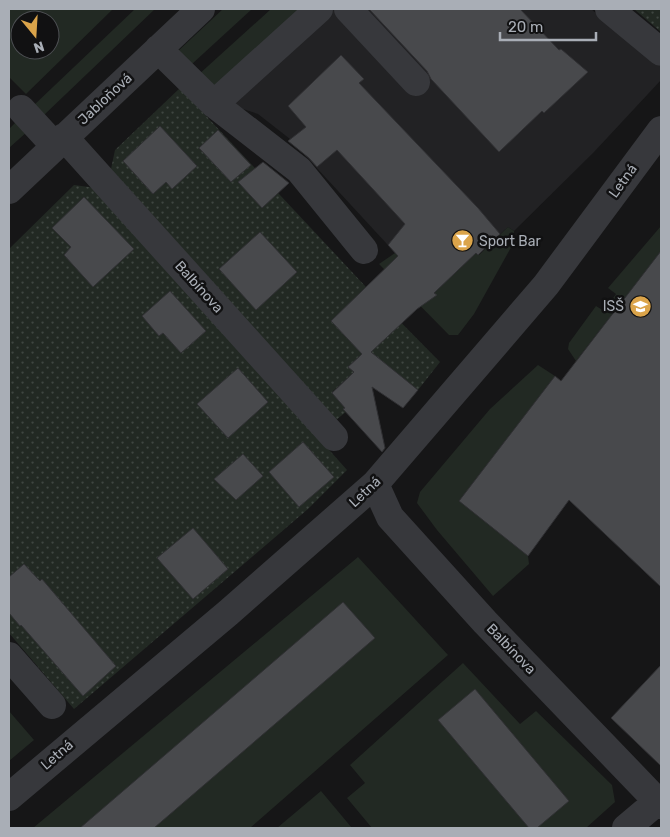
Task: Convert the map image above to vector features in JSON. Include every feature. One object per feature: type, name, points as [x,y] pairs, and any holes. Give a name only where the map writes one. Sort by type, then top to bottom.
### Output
[{"type":"street","name":"Jabloňová","points":[[9,190],[201,9]]},
{"type":"street","points":[[214,104],[319,9]]},
{"type":"street","points":[[348,9],[416,82]]},
{"type":"street","points":[[610,9],[661,52]]},
{"type":"street","points":[[158,49],[214,104],[299,170],[364,250]]},
{"type":"street","name":"Balbínova","points":[[21,109],[60,142],[334,437]]},
{"type":"street","name":"Letná","points":[[9,797],[228,612],[375,484],[546,285],[661,130]]},
{"type":"street","name":"Balbínova","points":[[375,484],[390,517],[485,622],[660,803]]},
{"type":"street","points":[[9,656],[52,705]]},
{"type":"street","points":[[626,828],[660,803]]},
{"type":"shaded area","points":[[9,9],[113,9],[26,94],[9,77]]},
{"type":"shaded area","points":[[135,9],[155,9],[44,115],[33,106]]},
{"type":"shaded area","points":[[223,9],[252,9],[192,64],[177,52]]},
{"type":"shaded area","points":[[271,9],[303,9],[220,88],[197,76]]},
{"type":"shaded area","points":[[331,9],[591,9],[661,67],[661,80],[594,152],[514,231],[508,227],[478,255],[476,253],[435,293],[437,295],[435,296],[290,139],[258,114],[228,104]]},
{"type":"shaded area","points":[[634,9],[661,9],[661,32]]},
{"type":"shaded area","points":[[180,88],[366,287],[440,362],[418,390],[367,349],[348,367],[354,372],[332,392],[347,411],[336,420],[111,169],[115,150]]},
{"type":"shaded area","points":[[19,119],[28,131],[9,148],[9,129]]},
{"type":"shaded area","points":[[74,185],[96,188],[347,470],[308,509],[74,709],[9,633],[9,249]]},
{"type":"shaded area","points":[[661,226],[661,251],[576,361],[568,349],[569,343],[596,306],[604,311],[616,294],[608,288]]},
{"type":"shaded area","points":[[508,227],[514,231],[514,242],[474,314],[458,335],[449,335],[379,264],[395,253],[435,296],[434,293],[476,253],[479,255]]},
{"type":"shaded area","points":[[538,365],[555,376],[459,501],[528,556],[529,564],[493,596],[437,530],[417,503],[420,492],[490,409]]},
{"type":"shaded area","points":[[358,557],[448,655],[250,828],[33,828]]},
{"type":"shaded area","points":[[463,663],[520,724],[536,711],[612,785],[615,802],[586,828],[372,828],[347,798],[365,783],[350,765]]},
{"type":"shaded area","points":[[9,711],[34,740],[9,761]]},
{"type":"shaded area","points":[[321,791],[352,828],[277,828]]},
{"type":"building","points":[[369,9],[520,9],[559,50],[561,49],[588,72],[544,113],[542,111],[499,152]]},
{"type":"building","points":[[341,55],[364,79],[359,83],[478,208],[500,234],[478,255],[476,253],[434,293],[437,295],[417,309],[371,352],[418,390],[403,408],[372,387],[385,448],[382,452],[343,409],[345,408],[332,393],[354,372],[348,367],[362,354],[331,321],[398,256],[388,245],[405,224],[337,150],[317,167],[288,141],[306,127],[288,106]]},
{"type":"building","points":[[160,126],[197,166],[172,189],[166,182],[153,194],[123,161]]},
{"type":"building","points":[[218,130],[251,165],[231,182],[199,148]]},
{"type":"building","points":[[263,162],[289,183],[262,208],[238,182]]},
{"type":"building","points":[[84,197],[134,249],[93,287],[64,255],[71,247],[52,228]]},
{"type":"building","points":[[260,232],[297,272],[256,310],[219,269]]},
{"type":"building","points":[[661,251],[661,587],[569,500],[528,556],[459,501],[555,376],[561,381]]},
{"type":"building","points":[[170,291],[206,331],[181,353],[163,333],[159,336],[142,316]]},
{"type":"building","points":[[238,368],[268,402],[228,438],[197,404]]},
{"type":"building","points":[[303,442],[334,477],[299,507],[269,472]]},
{"type":"building","points":[[243,454],[263,476],[236,500],[214,479]]},
{"type":"building","points":[[193,528],[228,569],[193,599],[157,558]]},
{"type":"building","points":[[24,564],[40,581],[42,579],[116,666],[83,696],[9,613],[9,577]]},
{"type":"building","points":[[343,602],[375,638],[303,700],[154,828],[80,828]]},
{"type":"building","points":[[661,665],[661,766],[611,718]]},
{"type":"building","points":[[475,689],[569,801],[537,828],[529,828],[438,720]]},
{"type":"place","name":"Sport Bar","points":[[463,241]]},
{"type":"place","name":"ISŠ","points":[[640,306]]}]
